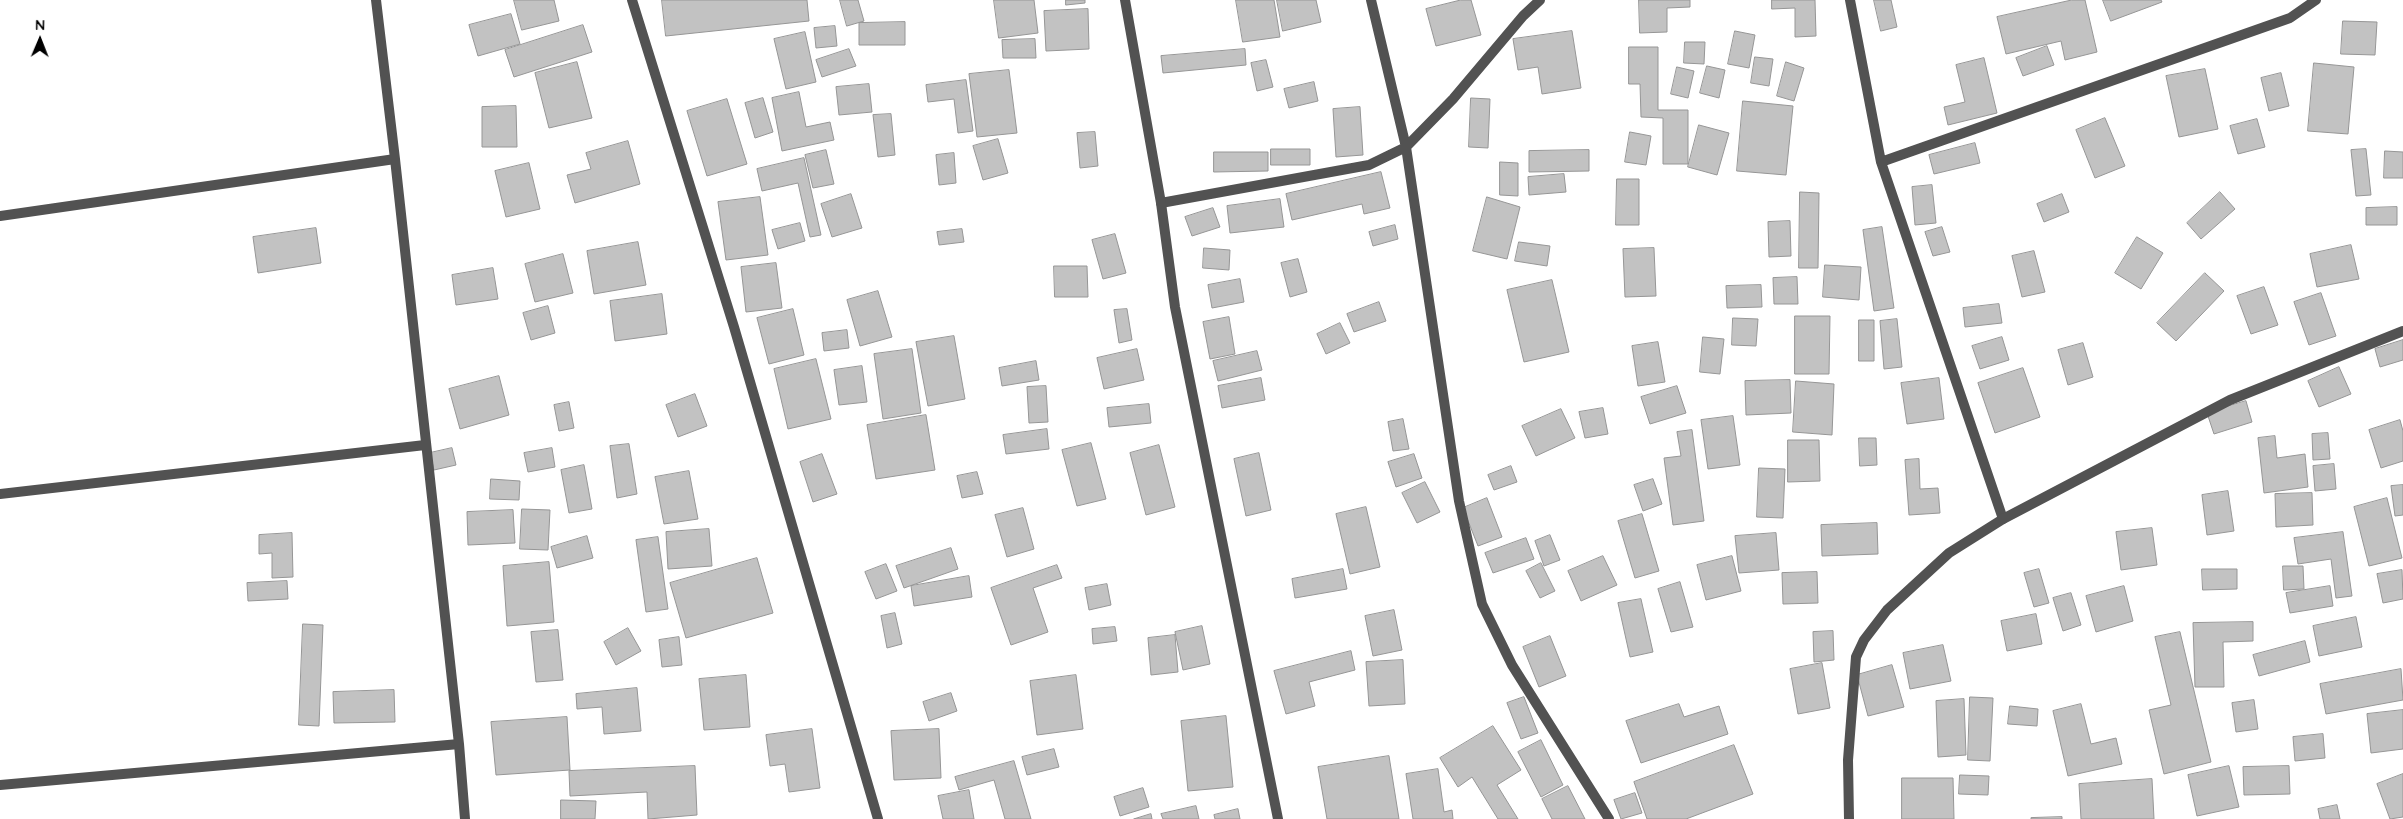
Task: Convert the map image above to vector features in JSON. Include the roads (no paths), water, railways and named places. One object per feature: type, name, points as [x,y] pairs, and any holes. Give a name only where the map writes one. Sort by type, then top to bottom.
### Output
[{"type":"street","points":[[376,0],[396,159],[425,445],[459,744],[465,819]]},
{"type":"street","points":[[632,0],[734,327],[878,819]]},
{"type":"street","points":[[1125,0],[1161,203],[1175,307],[1278,819]]},
{"type":"street","points":[[1370,0],[1406,147],[1459,501],[1482,604],[1512,666],[1609,819]]},
{"type":"street","points":[[1161,203],[1369,165],[1406,147],[1453,99],[1523,16],[1540,0]]},
{"type":"street","points":[[1850,0],[1881,162],[2003,519]]},
{"type":"street","points":[[1881,162],[2290,18],[2316,0]]},
{"type":"street","points":[[0,216],[396,159]]},
{"type":"street","points":[[1849,819],[1848,760],[1856,657],[1864,640],[1887,610],[1950,553],[2003,519],[2230,400],[2403,332]]},
{"type":"street","points":[[0,494],[425,445]]},
{"type":"street","points":[[0,785],[459,744]]}]
